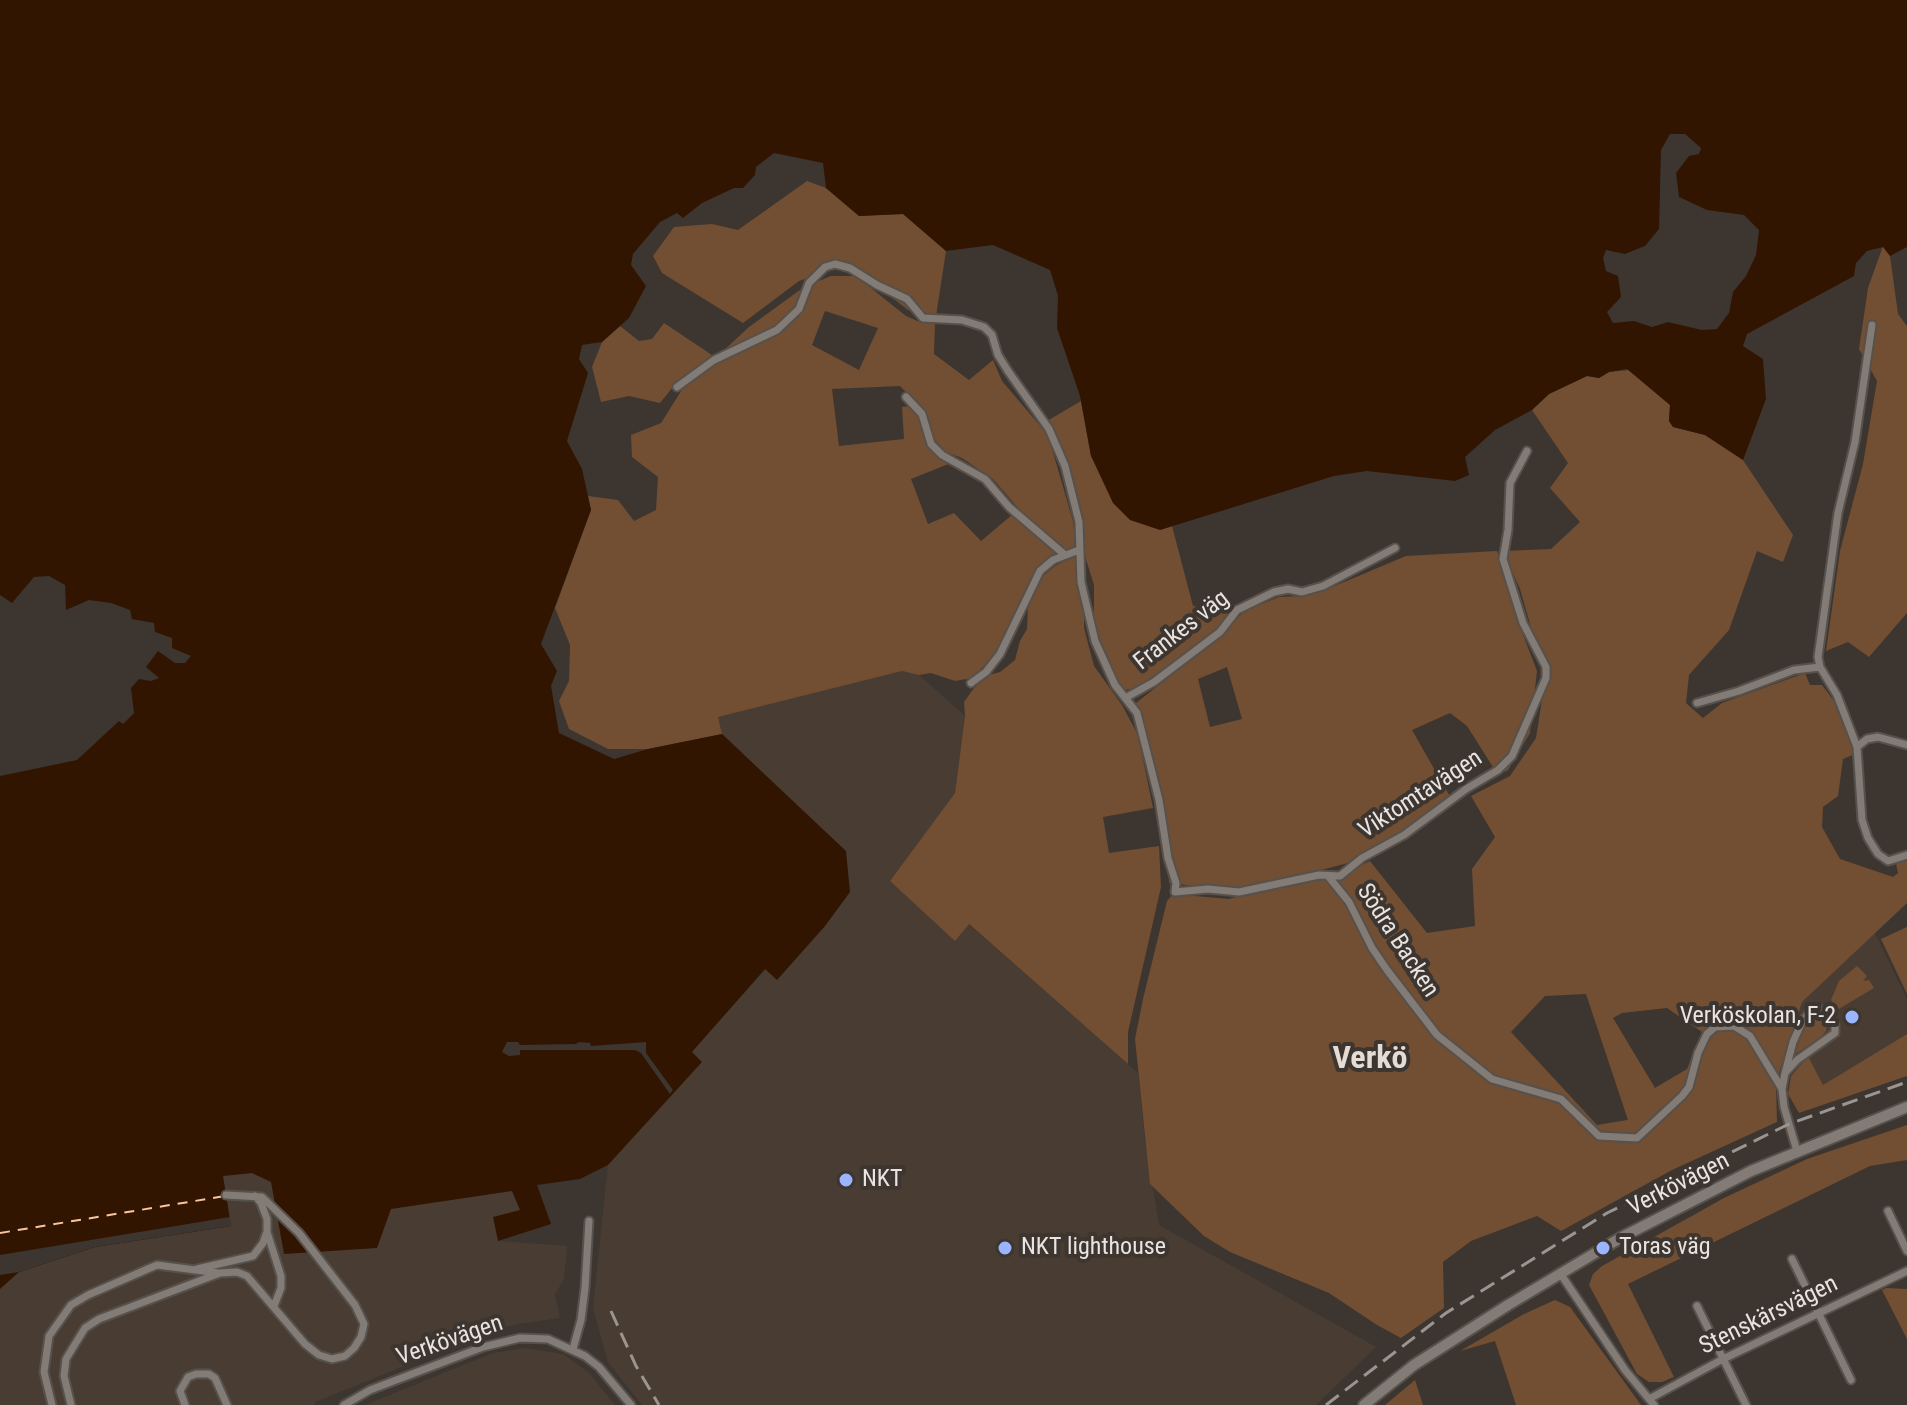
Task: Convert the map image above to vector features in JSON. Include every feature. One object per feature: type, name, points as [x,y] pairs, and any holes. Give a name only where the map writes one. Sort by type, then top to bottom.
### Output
[{"type":"main road","name":"Verkövägen","points":[[1364,1405],[1414,1365],[1560,1273],[1690,1201],[1797,1151],[1907,1107]]},
{"type":"street","points":[[677,387],[714,360],[777,330],[799,309],[809,283],[825,267],[835,264],[850,268],[907,299],[923,318],[977,324],[992,335],[998,355],[1049,429],[1065,466],[1076,506],[1081,582],[1095,641],[1115,685],[1127,697]]},
{"type":"street","points":[[1872,325],[1855,442],[1836,528],[1819,640],[1820,667],[1837,695],[1857,747],[1861,811],[1868,838],[1878,854],[1888,861],[1907,855]]},
{"type":"street","points":[[906,397],[922,414],[931,444],[942,455],[985,479],[1009,507],[1065,555]]},
{"type":"street","name":"Viktomtavägen","points":[[1127,697],[1137,713],[1147,746],[1168,858],[1176,883],[1175,892],[1208,889],[1239,892],[1319,875],[1340,876],[1362,858],[1404,835],[1466,789],[1498,770],[1512,756],[1529,722],[1546,678],[1546,667],[1523,623],[1503,559],[1510,483],[1527,451]]},
{"type":"street","name":"Frankes väg","points":[[1127,697],[1154,682],[1220,632],[1237,610],[1274,592],[1288,589],[1302,592],[1323,586],[1395,548]]},
{"type":"street","points":[[971,683],[986,672],[1000,654],[1040,571],[1053,560],[1079,550]]},
{"type":"street","points":[[1697,703],[1794,670],[1820,667]]},
{"type":"street","points":[[1857,747],[1867,739],[1878,737],[1907,745]]},
{"type":"street","name":"Södra Backen","points":[[1328,876],[1349,902],[1387,970],[1437,1035],[1492,1079],[1561,1099],[1599,1136],[1637,1138],[1682,1096],[1689,1087],[1698,1053],[1707,1034],[1715,1027],[1734,1026],[1750,1036],[1782,1089]]},
{"type":"street","points":[[1785,1073],[1797,1060],[1835,1033],[1835,1025],[1827,1012],[1819,1009],[1808,1014],[1801,1024],[1785,1073],[1782,1089],[1784,1107],[1797,1151]]},
{"type":"street","points":[[52,1405],[44,1372],[49,1336],[71,1305],[157,1265],[220,1273],[237,1272],[247,1276],[305,1344],[319,1355],[332,1359],[345,1356],[361,1337],[364,1324],[355,1305],[273,1206],[254,1195],[226,1195]]},
{"type":"street","points":[[254,1195],[267,1219],[267,1232],[281,1276],[279,1298],[274,1306]]},
{"type":"street","points":[[1888,1211],[1907,1251]]},
{"type":"street","points":[[573,1349],[581,1320],[589,1221]]},
{"type":"street","points":[[193,1270],[253,1256],[267,1232]]},
{"type":"street","points":[[1792,1259],[1851,1380]]},
{"type":"street","name":"Stenskärsvägen","points":[[1652,1402],[1723,1359],[1907,1271]]},
{"type":"street","points":[[71,1405],[64,1376],[66,1359],[85,1328],[99,1319],[220,1273]]},
{"type":"street","points":[[1560,1273],[1625,1370],[1652,1402]]},
{"type":"street","points":[[1697,1306],[1746,1405]]},
{"type":"street","name":"Verkövägen","points":[[344,1405],[370,1390],[504,1341],[520,1338],[548,1339],[573,1349],[599,1367],[631,1405]]},
{"type":"street","points":[[185,1405],[180,1391],[183,1382],[196,1374],[209,1374],[220,1386],[227,1405]]},
{"type":"shaded area","points":[[0,0],[1907,0],[1907,247],[1890,256],[1883,247],[1867,251],[1856,263],[1854,276],[1747,334],[1743,346],[1763,359],[1766,399],[1743,460],[1705,435],[1673,427],[1669,421],[1670,405],[1627,369],[1609,372],[1599,378],[1587,376],[1549,394],[1532,410],[1495,430],[1465,457],[1469,475],[1455,481],[1367,471],[1334,476],[1160,530],[1130,520],[1113,503],[1091,456],[1080,396],[1057,328],[1058,296],[1050,270],[993,245],[946,251],[903,214],[859,216],[826,188],[823,163],[774,153],[756,167],[755,175],[743,188],[734,188],[702,203],[683,218],[677,213],[660,222],[633,254],[631,265],[646,286],[629,318],[602,342],[582,345],[579,359],[588,373],[567,441],[582,469],[591,510],[541,644],[557,671],[551,686],[559,733],[614,759],[722,734],[846,851],[850,892],[825,926],[777,980],[765,969],[692,1052],[702,1062],[608,1165],[580,1179],[537,1185],[551,1224],[498,1241],[493,1217],[520,1210],[512,1191],[391,1209],[377,1248],[284,1254],[271,1182],[252,1173],[223,1176],[231,1226],[95,1247],[19,1272],[0,1289],[0,776],[77,760],[119,721],[123,724],[134,713],[131,688],[139,679],[151,681],[159,678],[146,667],[158,651],[175,663],[185,663],[191,656],[172,648],[172,638],[155,632],[154,623],[132,619],[130,610],[111,603],[89,600],[66,610],[65,585],[49,576],[34,577],[12,603],[0,595]],"holes":[[[1670,134],[1685,134],[1701,148],[1699,154],[1689,156],[1676,173],[1679,197],[1707,210],[1744,215],[1759,230],[1756,255],[1746,276],[1733,292],[1729,313],[1717,329],[1702,330],[1668,322],[1652,327],[1634,321],[1613,323],[1607,312],[1621,297],[1618,276],[1606,271],[1603,258],[1606,250],[1625,254],[1645,246],[1659,229],[1661,150]]]},
{"type":"shaded area","points":[[807,181],[826,188],[859,216],[903,214],[946,251],[936,316],[922,317],[908,310],[855,269],[829,270],[799,281],[743,323],[662,273],[653,256],[674,227],[712,224],[738,230]]},
{"type":"shaded area","points":[[1883,246],[1890,256],[1898,314],[1907,326],[1907,613],[1869,657],[1848,642],[1826,651],[1840,551],[1863,464],[1877,381],[1859,349],[1868,288]]},
{"type":"shaded area","points":[[831,276],[856,276],[906,316],[920,322],[935,323],[934,354],[969,380],[993,360],[1002,381],[1048,435],[1073,521],[1076,547],[1066,551],[1019,509],[993,479],[962,458],[946,452],[935,440],[927,414],[900,386],[832,389],[839,446],[904,439],[902,407],[911,406],[919,412],[928,444],[951,463],[911,479],[928,524],[954,513],[981,541],[1013,514],[1059,555],[1040,568],[1024,592],[997,652],[972,678],[955,681],[931,673],[919,675],[902,671],[718,717],[722,734],[648,749],[608,749],[569,729],[559,701],[569,681],[570,645],[555,608],[591,510],[588,496],[618,500],[634,521],[656,510],[658,477],[632,457],[631,435],[661,423],[683,388],[749,327],[804,287]],"holes":[[[825,311],[878,328],[859,370],[812,345]]]},
{"type":"shaded area","points":[[664,323],[712,355],[677,382],[660,403],[629,396],[601,402],[592,367],[602,342],[620,326],[639,341],[652,339]]},
{"type":"shaded area","points":[[1629,370],[1670,405],[1669,421],[1673,427],[1705,435],[1743,460],[1793,535],[1783,562],[1757,551],[1729,630],[1689,675],[1686,703],[1703,718],[1722,703],[1805,673],[1810,685],[1822,685],[1834,701],[1855,754],[1843,759],[1838,796],[1823,807],[1822,827],[1840,859],[1893,877],[1898,873],[1896,863],[1907,859],[1907,903],[1802,1002],[1776,1082],[1777,1122],[1672,1170],[1561,1231],[1537,1216],[1471,1241],[1443,1262],[1444,1308],[1401,1338],[1329,1293],[1230,1252],[1204,1236],[1150,1184],[1135,1039],[1143,999],[1167,901],[1173,894],[1229,899],[1282,883],[1353,869],[1370,861],[1427,933],[1475,926],[1472,869],[1495,837],[1471,796],[1510,776],[1536,738],[1545,680],[1545,667],[1520,589],[1503,551],[1551,549],[1580,522],[1550,488],[1568,463],[1532,410],[1549,394],[1587,376],[1599,378],[1609,372]],"holes":[[[1586,994],[1628,1120],[1597,1125],[1511,1032],[1545,996]],[[1667,1008],[1702,1032],[1687,1069],[1655,1088],[1613,1018],[1622,1013]]]},
{"type":"shaded area","points":[[1081,401],[1091,456],[1160,530],[1172,526],[1193,606],[1235,609],[1218,629],[1154,678],[1132,689],[1123,690],[1099,657],[1094,634],[1094,585],[1083,550],[1080,519],[1055,432],[1047,421]]},
{"type":"shaded area","points":[[1497,551],[1512,588],[1522,632],[1537,671],[1530,733],[1508,770],[1498,775],[1467,726],[1450,713],[1412,730],[1452,800],[1388,842],[1352,862],[1251,888],[1229,890],[1169,883],[1167,819],[1148,738],[1134,708],[1136,703],[1221,636],[1244,611],[1279,597],[1303,596],[1325,590],[1406,556]],"holes":[[[1227,667],[1242,719],[1210,727],[1198,679]]]},
{"type":"shaded area","points":[[1075,556],[1084,589],[1084,628],[1094,666],[1122,705],[1138,735],[1153,808],[1103,817],[1109,853],[1159,846],[1161,887],[1128,1032],[1128,1064],[969,924],[955,941],[890,881],[955,793],[964,702],[989,675],[1000,672],[1015,660],[1027,629],[1028,607],[1033,592],[1043,576]]},
{"type":"shaded area","points":[[902,671],[919,675],[965,716],[955,793],[890,881],[955,940],[968,924],[1138,1073],[1159,1225],[1376,1347],[1316,1405],[642,1405],[608,1362],[593,1308],[608,1165],[701,1063],[691,1052],[766,969],[778,979],[825,926],[850,892],[743,753],[722,734],[718,717]]},
{"type":"shaded area","points":[[1907,927],[1907,994],[1881,939]]},
{"type":"shaded area","name":"Verköskolan, F-2","points":[[1874,931],[1907,999],[1907,1034],[1823,1085],[1808,1056],[1790,1033],[1802,1002]]},
{"type":"shaded area","points":[[1857,966],[1867,976],[1863,981],[1869,980],[1874,988],[1837,1010],[1831,1000],[1839,981]]},
{"type":"shaded area","points":[[1816,1016],[1827,1025],[1826,1031],[1818,1040],[1795,1054],[1803,1029]]},
{"type":"shaded area","points":[[1907,1034],[1907,1076],[1799,1113],[1788,1094],[1791,1076],[1808,1056],[1823,1085]]},
{"type":"shaded area","points":[[1907,1125],[1907,1160],[1870,1166],[1628,1284],[1674,1377],[1662,1382],[1649,1382],[1637,1374],[1589,1285],[1593,1274],[1602,1266],[1724,1198],[1807,1159]]},
{"type":"shaded area","points":[[252,1173],[271,1182],[390,1209],[512,1190],[520,1210],[498,1241],[567,1246],[564,1279],[555,1294],[560,1318],[488,1332],[315,1402],[315,1405],[0,1405],[0,1289],[19,1272],[95,1247],[231,1226],[223,1176]]},
{"type":"shaded area","points":[[1907,1289],[1907,1339],[1882,1290]]},
{"type":"shaded area","points":[[1555,1300],[1570,1307],[1641,1405],[1516,1405],[1495,1341],[1460,1351]]},
{"type":"shaded area","points":[[525,1348],[563,1354],[588,1372],[615,1405],[365,1405],[493,1353]]},
{"type":"shaded area","points":[[1415,1380],[1423,1405],[1385,1405]]},
{"type":"pier","points":[[507,1042],[518,1042],[520,1045],[579,1042],[590,1043],[591,1046],[646,1042],[646,1053],[673,1090],[670,1094],[641,1053],[635,1050],[520,1050],[520,1055],[509,1056],[502,1052]]},
{"type":"pier","points":[[230,1217],[231,1226],[95,1247],[19,1272],[0,1275],[0,1255]]},
{"type":"ferry route","points":[[0,1233],[225,1196]]},
{"type":"railway","points":[[1326,1405],[1446,1313],[1607,1213],[1789,1124],[1907,1082]]},
{"type":"railway","points":[[611,1311],[636,1366],[659,1405]]},
{"type":"place","name":"Verköskolan, F-2","points":[[1852,1017]]},
{"type":"place","name":"NKT","points":[[846,1180]]},
{"type":"place","name":"NKT lighthouse","points":[[1005,1248]]},
{"type":"place","name":"Toras väg","points":[[1603,1248]]},
{"type":"district","name":"Verkö","points":[[1370,1060]]}]
